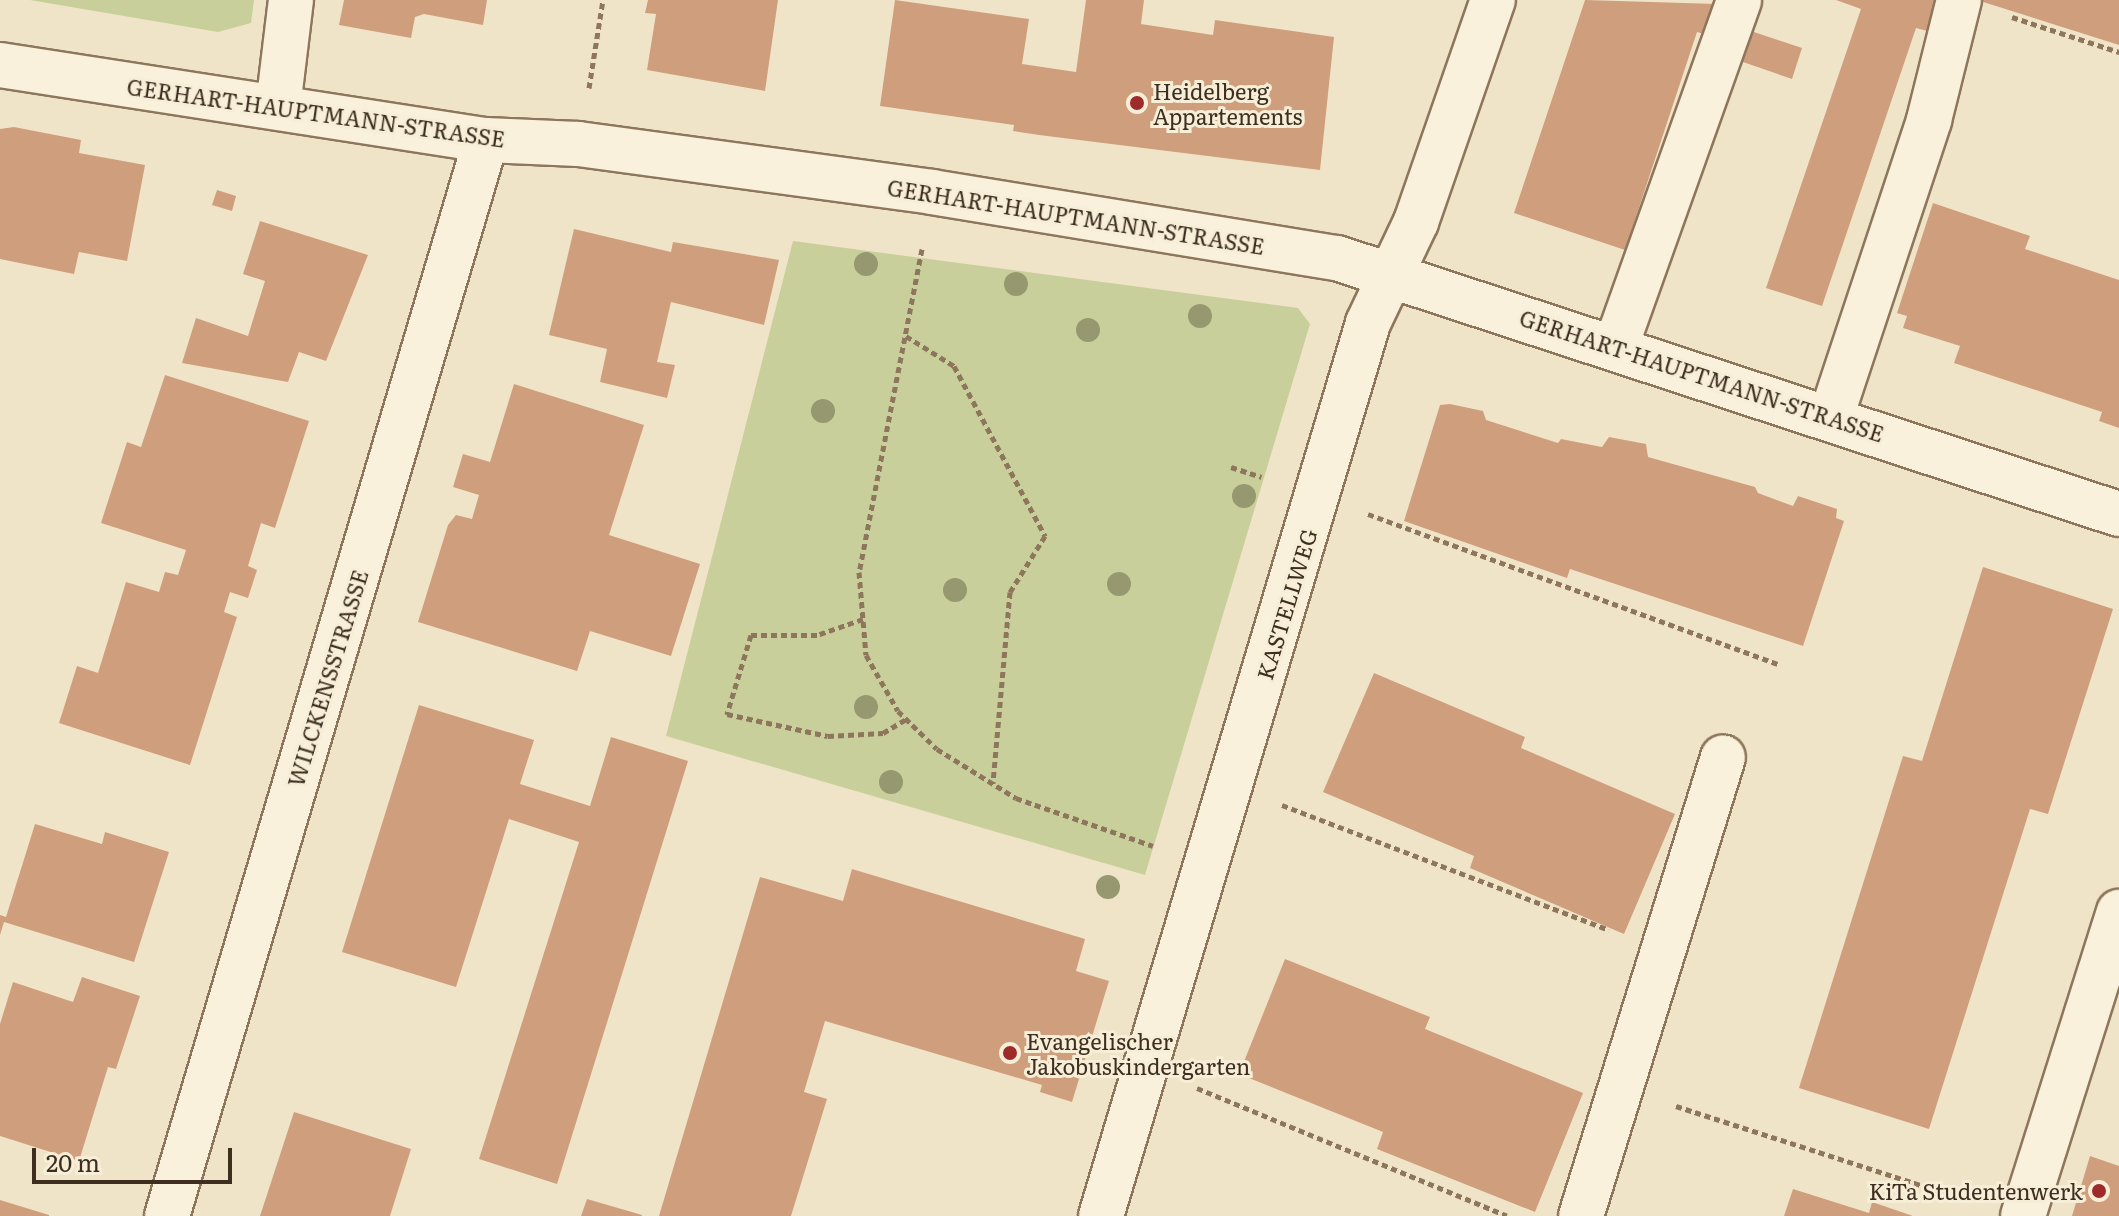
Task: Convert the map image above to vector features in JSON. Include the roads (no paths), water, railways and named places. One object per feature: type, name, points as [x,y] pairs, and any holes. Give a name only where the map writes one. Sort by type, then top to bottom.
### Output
[{"type":"street","points":[[278,107],[291,0]]},
{"type":"street","name":"KASTELLWEG","points":[[1101,1216],[1319,497],[1368,323],[1416,222],[1493,0]]},
{"type":"street","points":[[1616,346],[1739,0]]},
{"type":"street","points":[[1831,417],[1929,120],[1959,0]]},
{"type":"street","name":"GERHART-HAUPTMANN-STRASSE","points":[[0,65],[486,140],[578,144],[932,192],[1392,271],[2119,514]]},
{"type":"street","name":"WILCKENSSTRASSE","points":[[167,1216],[486,140]]},
{"type":"street","points":[[1581,1216],[1723,757]]},
{"type":"street","points":[[2023,1216],[2119,912]]},
{"type":"place","name":"Heidelberg Appartements","points":[[1137,103]]},
{"type":"place","name":"Evangelischer Jakobuskindergarten","points":[[1010,1053]]},
{"type":"place","name":"KiTa Studentenwerk","points":[[2099,1191]]}]
